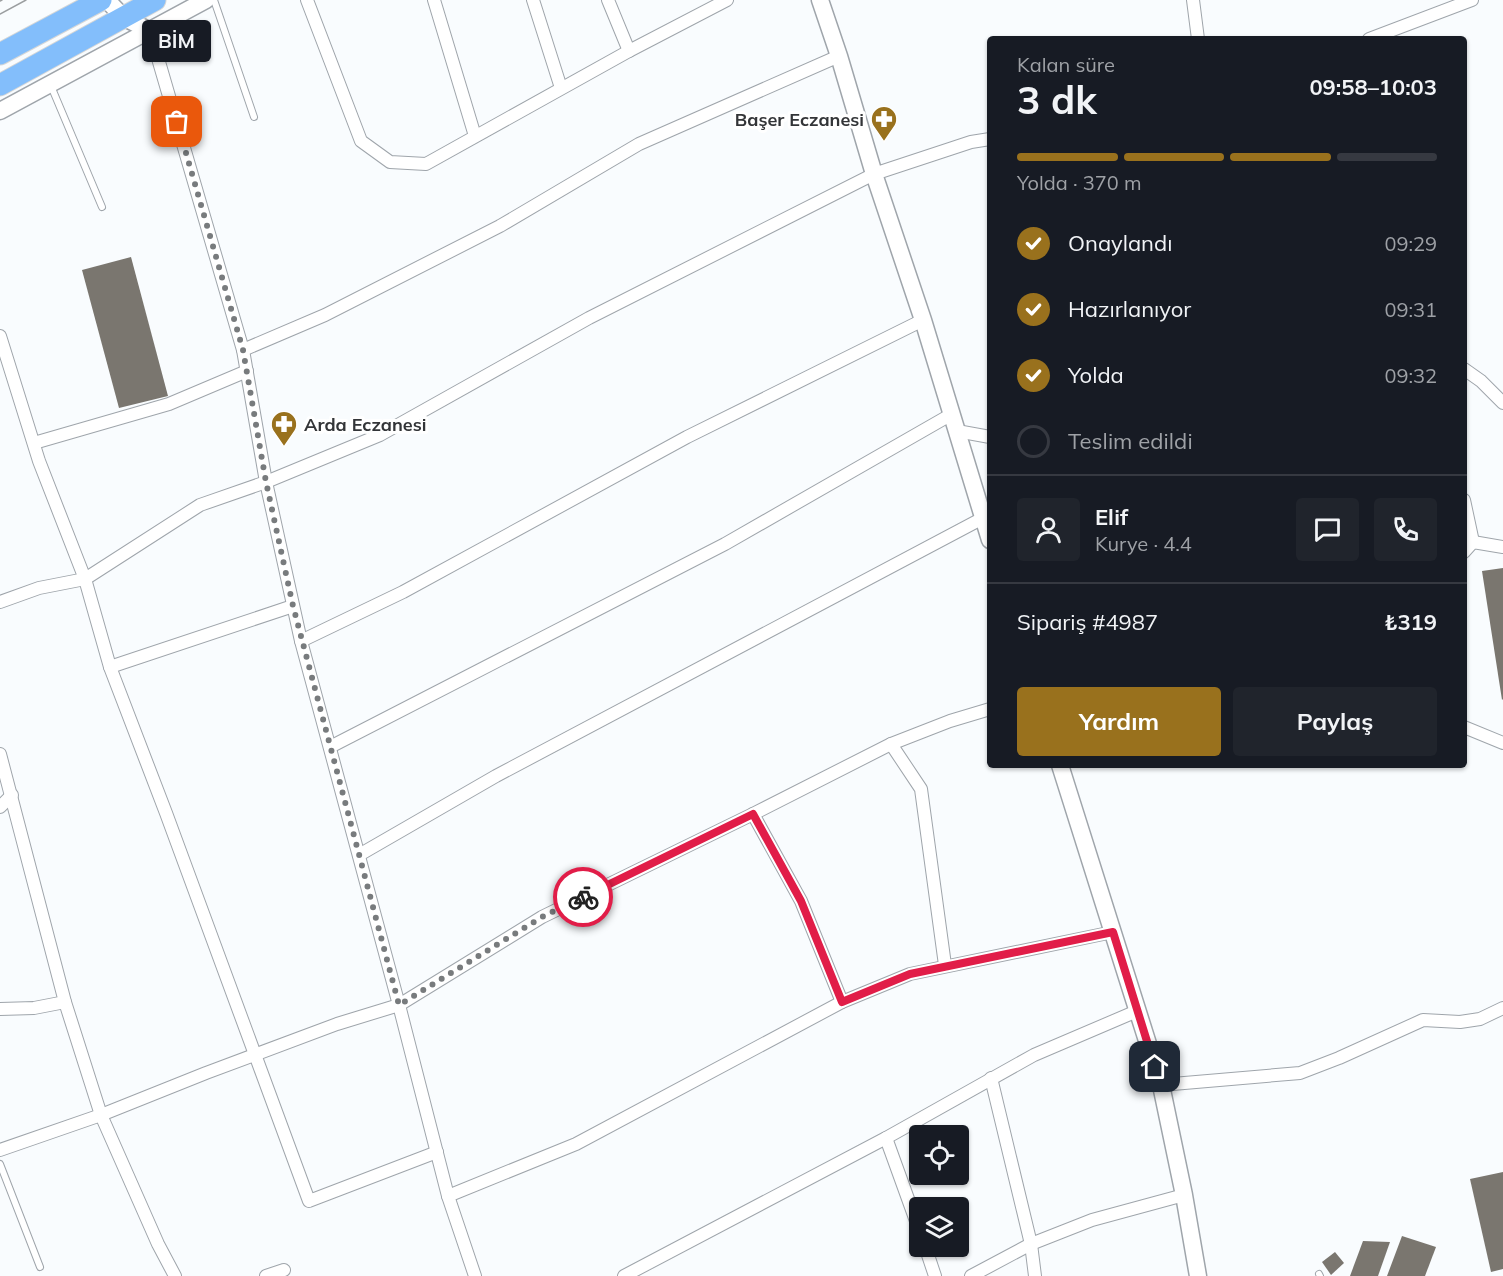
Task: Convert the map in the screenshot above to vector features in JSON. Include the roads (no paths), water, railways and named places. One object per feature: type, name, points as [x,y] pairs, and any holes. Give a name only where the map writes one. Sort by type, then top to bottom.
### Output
[{"type":"highway","points":[[0,54],[101,0]]},
{"type":"highway","points":[[0,85],[157,0]]},
{"type":"main road","points":[[107,0],[123,17],[150,31]]},
{"type":"main road","points":[[150,31],[157,0]]},
{"type":"main road","points":[[0,111],[206,0]]},
{"type":"main road","points":[[820,0],[874,174],[923,320],[987,531]]},
{"type":"main road","points":[[1061,768],[1161,1085],[1198,1276]]},
{"type":"street","points":[[307,0],[361,141],[390,162],[426,164],[628,51],[727,0]]},
{"type":"street","points":[[434,0],[475,136]]},
{"type":"street","points":[[533,0],[561,88]]},
{"type":"street","points":[[608,0],[628,51]]},
{"type":"street","points":[[1193,0],[1198,36]]},
{"type":"street","points":[[1377,36],[1472,0]]},
{"type":"street","points":[[150,31],[243,350],[266,482],[301,641],[448,1196],[475,1276]]},
{"type":"street","points":[[243,350],[325,315],[500,226],[639,144],[839,56]]},
{"type":"street","points":[[0,602],[39,588],[85,579],[200,505],[266,482],[380,435],[589,318],[874,174],[971,142],[987,139]]},
{"type":"street","points":[[301,641],[402,592],[687,437],[923,320]]},
{"type":"street","points":[[0,336],[34,443],[85,579],[110,667],[178,844],[309,1201],[436,1152]]},
{"type":"street","points":[[34,443],[169,404],[247,371]]},
{"type":"street","points":[[1467,371],[1481,381],[1503,403]]},
{"type":"street","points":[[330,747],[725,544],[952,414]]},
{"type":"street","points":[[957,431],[987,436]]},
{"type":"street","points":[[1467,514],[1473,542]]},
{"type":"street","points":[[358,855],[496,776],[983,518]]},
{"type":"street","points":[[1473,542],[1503,547]]},
{"type":"street","points":[[1467,549],[1473,542]]},
{"type":"street","points":[[110,667],[293,606]]},
{"type":"street","points":[[0,1150],[101,1115],[337,1024],[399,1005],[542,917],[891,744],[950,721],[987,710]]},
{"type":"street","points":[[1467,728],[1503,743]]},
{"type":"street","points":[[891,744],[921,789],[945,965]]},
{"type":"street","points":[[0,754],[66,1002],[101,1115],[158,1244],[175,1276]]},
{"type":"street","points":[[0,807],[12,795]]},
{"type":"street","points":[[753,814],[801,901],[842,1002]]},
{"type":"street","points":[[448,1196],[576,1144],[842,1002],[910,974],[1113,932]]},
{"type":"street","points":[[0,1009],[33,1008],[66,1002]]},
{"type":"street","points":[[1161,1085],[1300,1073],[1423,1020],[1460,1022],[1480,1019],[1503,1008]]},
{"type":"street","points":[[624,1276],[886,1138],[1034,1054],[1137,1011]]},
{"type":"street","points":[[991,1078],[1030,1244],[1035,1276]]},
{"type":"street","points":[[886,1138],[909,1202]]},
{"type":"street","points":[[971,1276],[1030,1244],[1092,1220],[1184,1195]]},
{"type":"street","points":[[929,1257],[935,1276]]},
{"type":"street","points":[[266,1276],[284,1270]]},
{"type":"lane","points":[[214,0],[254,117]]},
{"type":"lane","points":[[51,84],[102,207]]},
{"type":"lane","points":[[0,1164],[40,1267]]},
{"type":"tram line","points":[[0,14],[26,0]]},
{"type":"place","name":"BİM","points":[[177,122]]},
{"type":"place","name":"Başer Eczanesi","points":[[884,142]]},
{"type":"place","name":"Arda Eczanesi","points":[[284,447]]}]
